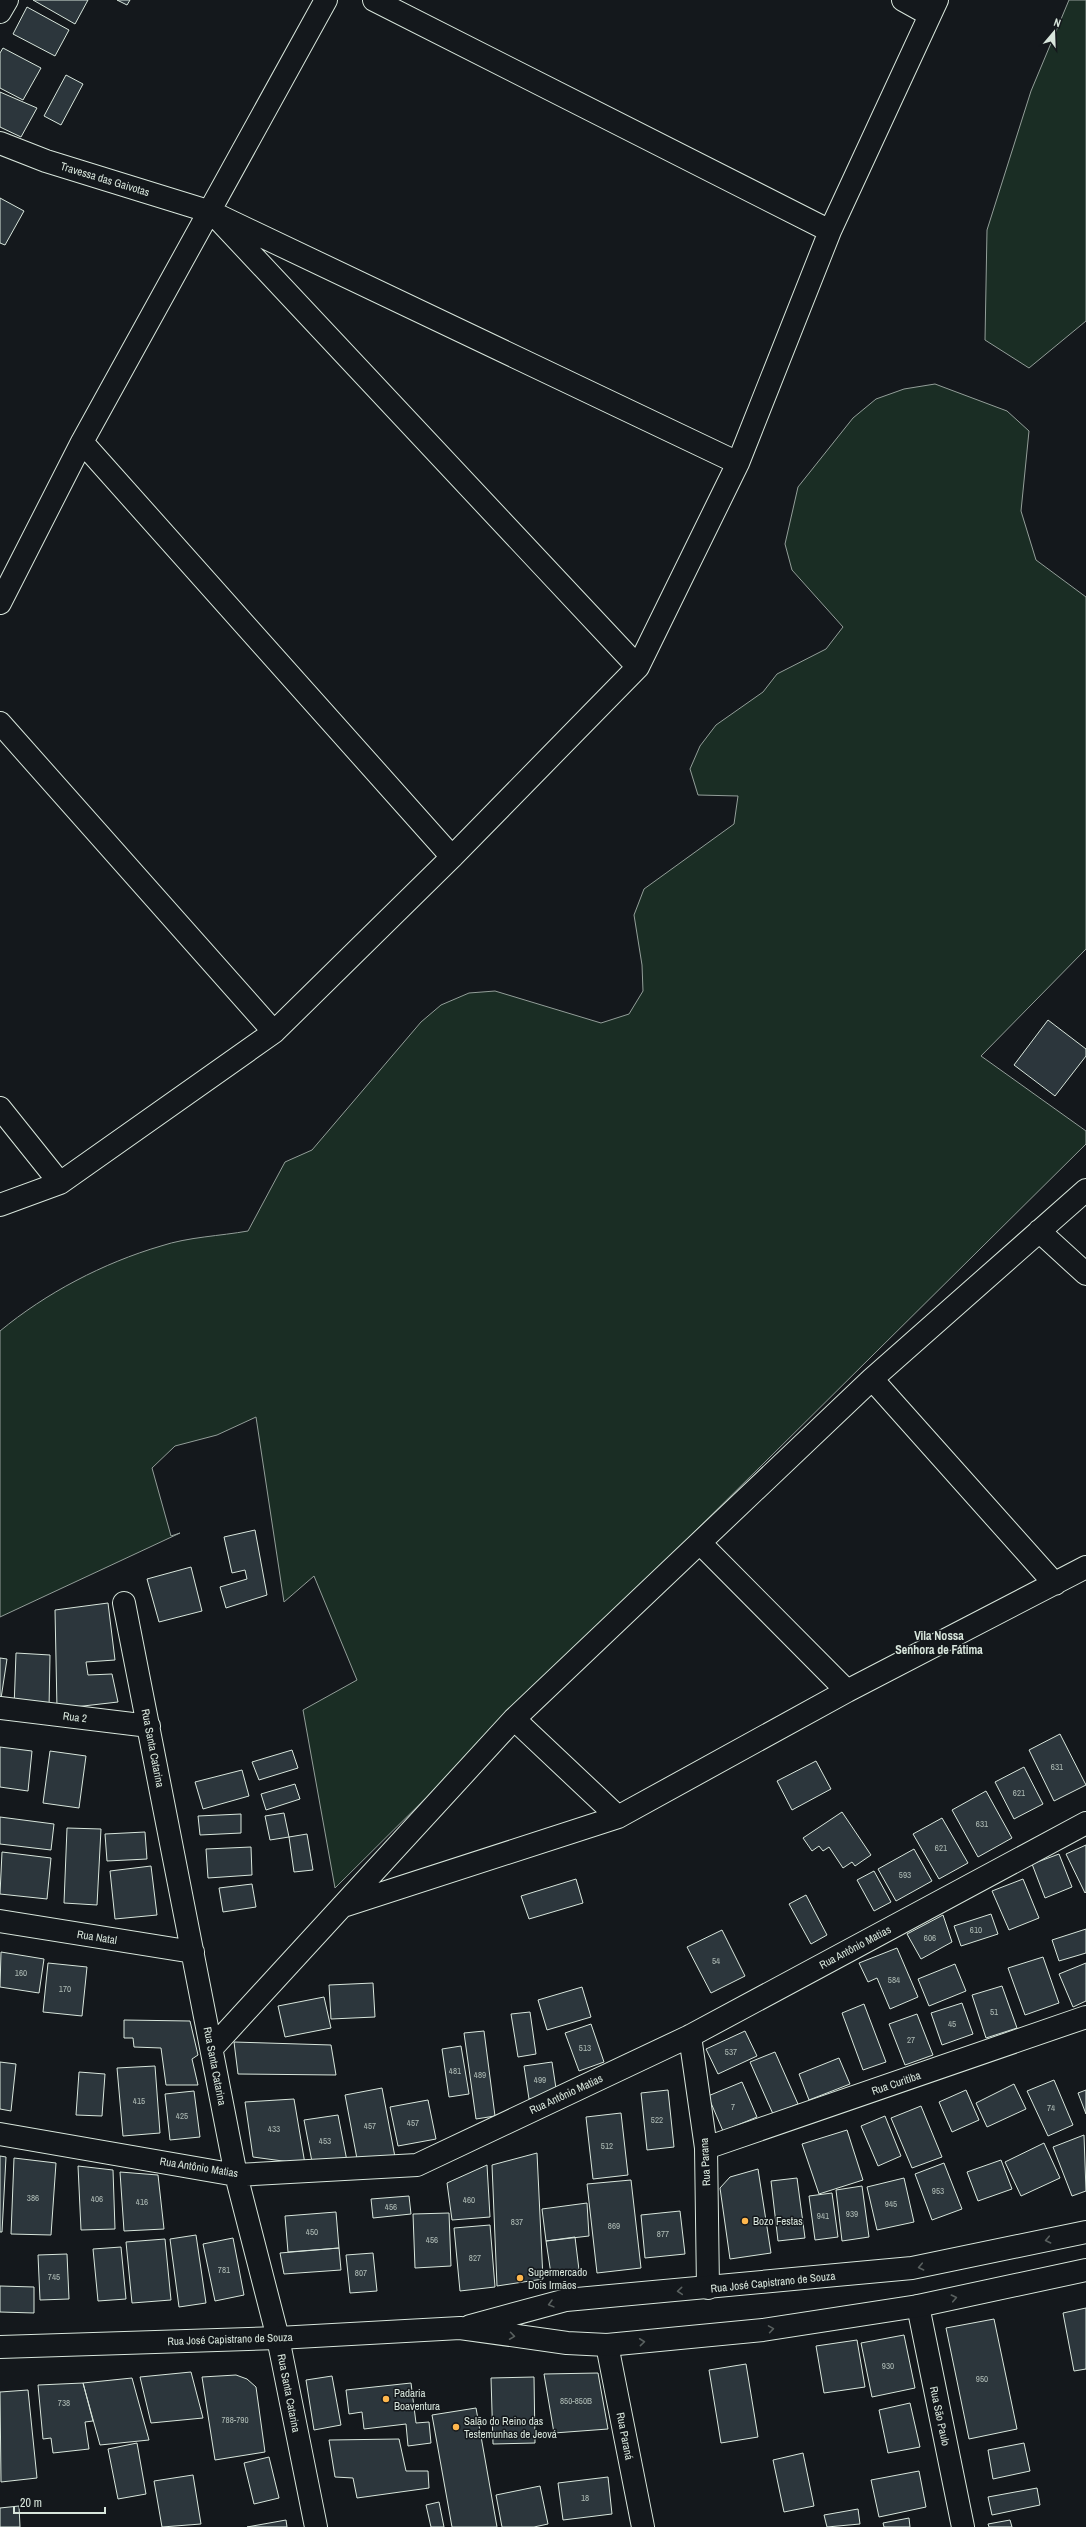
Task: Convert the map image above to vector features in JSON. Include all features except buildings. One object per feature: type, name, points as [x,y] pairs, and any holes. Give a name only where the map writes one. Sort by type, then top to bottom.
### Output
[{"type":"street","points":[[0,12],[7,0]]},
{"type":"street","points":[[0,604],[82,442],[211,212],[326,0]]},
{"type":"street","points":[[374,0],[830,231]]},
{"type":"street","points":[[0,1205],[60,1183],[274,1032],[452,857],[638,667],[738,463],[830,231],[934,7],[903,0]]},
{"type":"street","name":"Travessa das Gaivotas","points":[[0,143],[46,161],[211,212],[738,463]]},
{"type":"street","points":[[211,212],[638,667]]},
{"type":"street","points":[[82,442],[452,857]]},
{"type":"street","points":[[0,723],[274,1032]]},
{"type":"street","points":[[0,1108],[60,1183]]},
{"type":"street","points":[[212,2048],[514,1719],[872,1379],[1086,1190]]},
{"type":"street","points":[[1039,1231],[1086,1274]]},
{"type":"street","points":[[872,1379],[1055,1584]]},
{"type":"street","points":[[700,1543],[847,1691]]},
{"type":"street","points":[[342,1907],[618,1817],[847,1691],[1086,1567]]},
{"type":"street","name":"Rua Santa Catarina","points":[[124,1603],[236,2175],[278,2338],[316,2527]]},
{"type":"street","name":"Rua 2","points":[[0,1708],[149,1726]]},
{"type":"street","points":[[514,1719],[618,1817]]},
{"type":"street","name":"Rua Antônio Matias","points":[[0,2134],[236,2175],[417,2165],[690,2036],[1086,1824]]},
{"type":"street","name":"Rua Natal","points":[[0,1921],[193,1952]]},
{"type":"street","name":"Rua Curitiba","points":[[706,2148],[1086,2017]]},
{"type":"street","name":"Rua Parana","points":[[690,2036],[706,2148],[708,2288]]},
{"type":"street","name":"Rua José Capistrano de Souza","points":[[460,2328],[566,2300],[912,2268],[1086,2232]]},
{"type":"street","name":"Rua José Capistrano de Souza","points":[[0,2347],[278,2338],[460,2328],[567,2343],[607,2345],[764,2330],[918,2306],[1086,2270]]},
{"type":"street","name":"Rua São Paulo","points":[[918,2306],[963,2527]]},
{"type":"street","name":"Rua Paraná","points":[[607,2345],[643,2527]]},
{"type":"green space","points":[[1069,0],[1086,0],[1086,321],[1029,368],[985,340],[987,230],[1031,91]]},
{"type":"green space","points":[[935,384],[1007,411],[1029,431],[1021,511],[1036,560],[1086,597],[1086,949],[981,1056],[1086,1131],[1086,1144],[335,1888],[303,1710],[357,1680],[314,1576],[284,1602],[256,1417],[217,1435],[175,1446],[152,1468],[171,1536],[180,1533],[0,1617],[0,1331],[36,1304],[56,1292],[97,1270],[118,1261],[171,1243],[248,1231],[285,1162],[312,1150],[421,1022],[441,1005],[469,993],[495,991],[601,1023],[629,1014],[643,991],[642,965],[634,915],[644,889],[734,824],[738,796],[698,795],[690,769],[700,746],[716,725],[763,692],[777,674],[826,649],[843,627],[792,570],[785,544],[798,487],[853,418],[876,399],[904,389]]},
{"type":"place","name":"Bozo Festas","points":[[745,2221]]},
{"type":"place","name":"Supermercado Dois Irmãos","points":[[520,2278]]},
{"type":"place","name":"Padaria Boaventura","points":[[386,2399]]},
{"type":"place","name":"Salão do Reino das Testemunhas de Jeová","points":[[456,2427]]},
{"type":"district","name":"Vila Nossa Senhora de Fátima","points":[[939,1643]]}]
